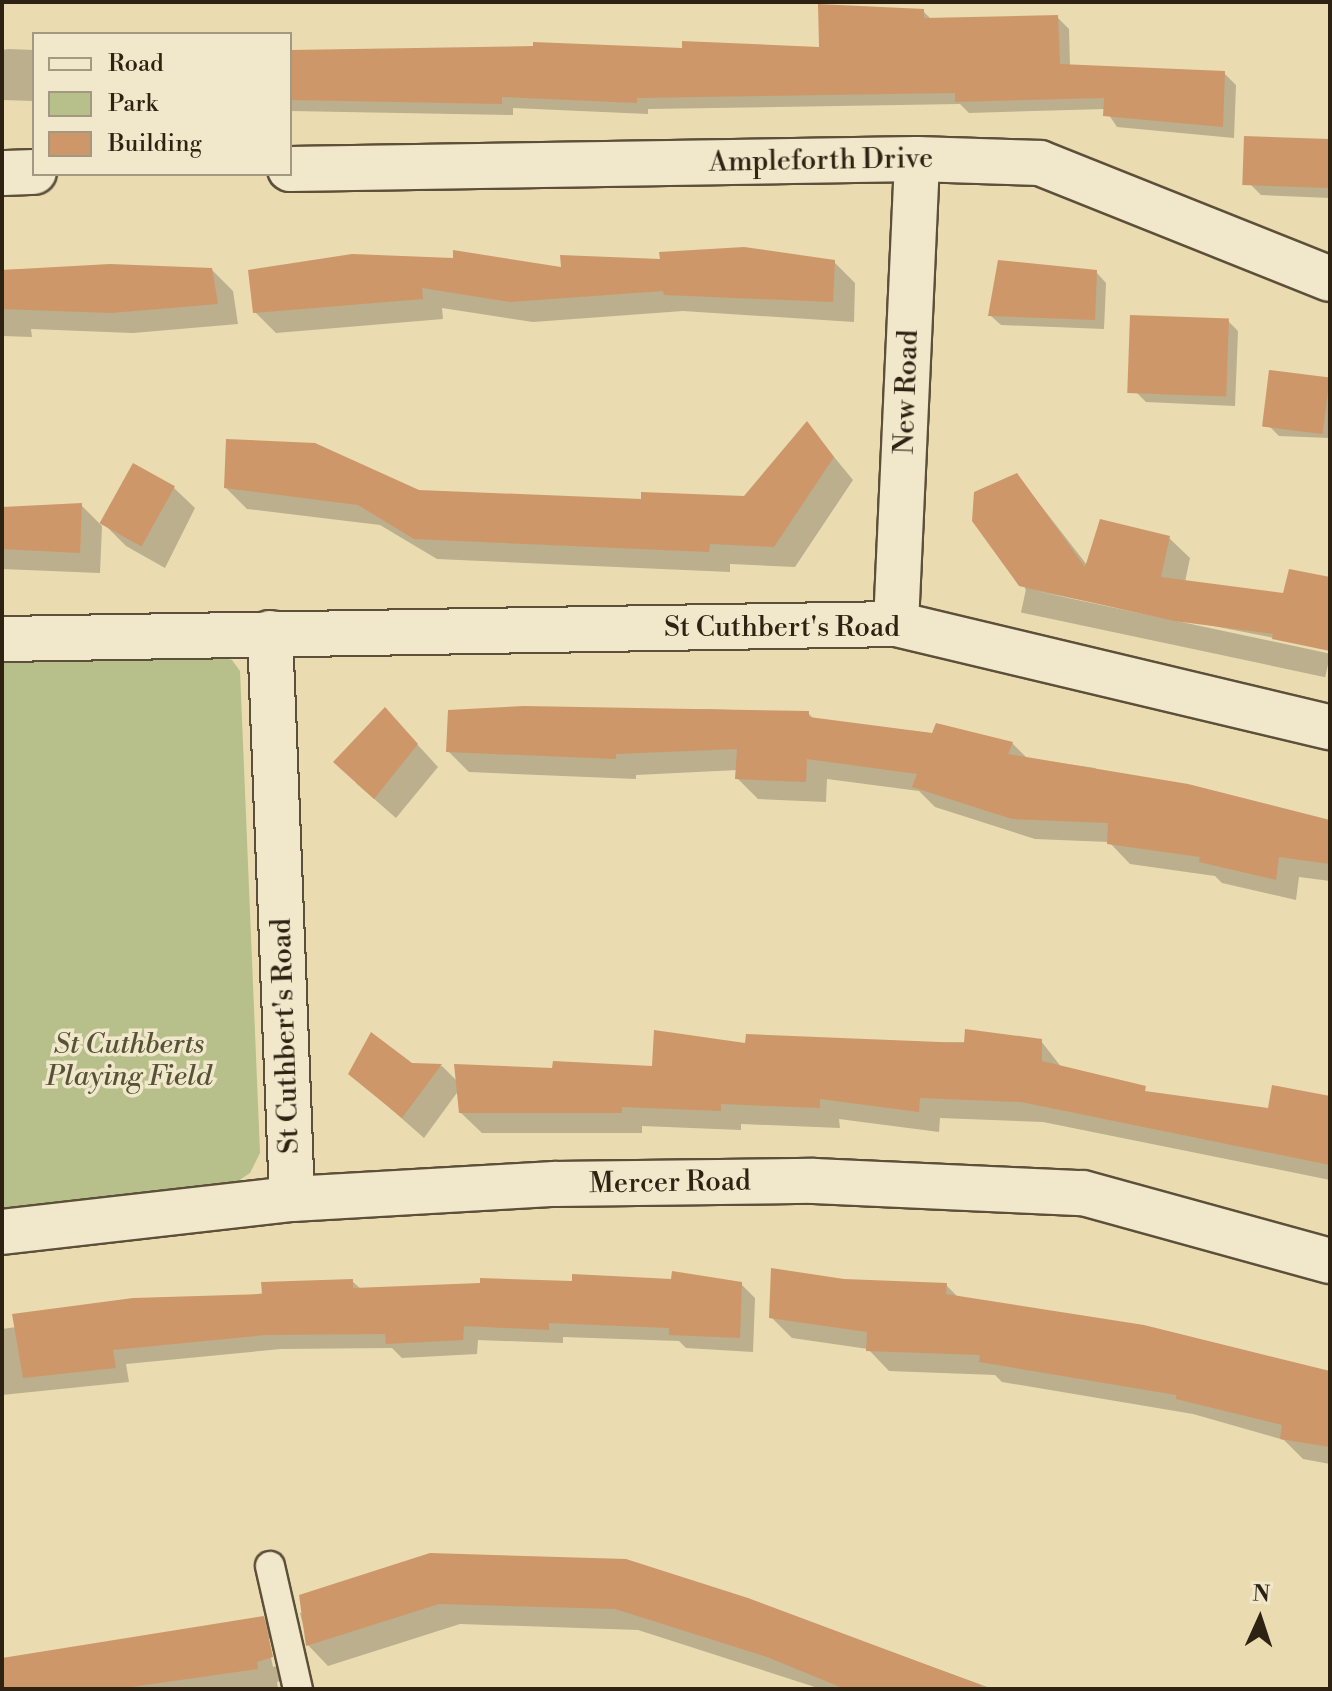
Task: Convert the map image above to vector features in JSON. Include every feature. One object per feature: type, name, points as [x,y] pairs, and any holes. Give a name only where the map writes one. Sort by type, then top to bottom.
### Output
[{"type":"street","name":"Ampleforth Drive","points":[[292,169],[917,159],[1040,163],[1330,279]]},
{"type":"street","name":"New Road","points":[[896,624],[917,159]]},
{"type":"street","points":[[2,173],[32,172]]},
{"type":"street","name":"St Cuthbert's Road","points":[[2,639],[896,624],[1330,727]]},
{"type":"street","name":"St Cuthbert's Road","points":[[270,633],[292,1199]]},
{"type":"street","name":"Mercer Road","points":[[2,1232],[292,1199],[555,1184],[814,1181],[1083,1193],[1330,1261]]},
{"type":"lane","points":[[270,1566],[298,1689]]},
{"type":"green space","name":"St Cuthberts Playing Field","points":[[214,655],[232,660],[240,671],[260,1153],[250,1173],[228,1188],[2,1211],[2,660]]},
{"type":"building","points":[[818,4],[924,9],[924,18],[1058,15],[1060,64],[1225,71],[1223,127],[1103,116],[1104,98],[955,102],[955,93],[637,98],[637,103],[502,97],[502,104],[292,100],[292,50],[533,46],[533,42],[682,48],[682,41],[819,47]]},
{"type":"building","points":[[1244,136],[1330,139],[1328,188],[1242,185]]},
{"type":"building","points":[[744,247],[835,260],[833,302],[664,295],[663,291],[510,302],[422,288],[423,299],[253,313],[248,270],[352,254],[453,258],[453,250],[561,267],[560,255],[660,259],[659,252]]},
{"type":"building","points":[[998,260],[1097,270],[1095,320],[988,316]]},
{"type":"building","points":[[110,264],[212,268],[218,304],[111,313],[2,309],[2,270]]},
{"type":"building","points":[[1130,315],[1229,318],[1226,396],[1127,393]]},
{"type":"building","points":[[1269,370],[1330,377],[1323,434],[1262,427]]},
{"type":"building","points":[[807,421],[834,457],[774,547],[710,544],[709,552],[414,539],[358,505],[224,488],[226,439],[315,443],[419,490],[641,499],[641,492],[744,496]]},
{"type":"building","points":[[133,463],[175,486],[142,547],[100,523]]},
{"type":"building","points":[[1017,473],[1085,567],[1100,519],[1170,536],[1161,577],[1283,593],[1289,569],[1330,577],[1330,651],[1272,639],[1273,634],[1174,621],[1019,586],[972,521],[974,492]]},
{"type":"building","points":[[82,503],[80,553],[2,549],[2,507]]},
{"type":"building","points":[[524,706],[809,711],[809,717],[932,733],[936,723],[1013,742],[1008,754],[1188,784],[1330,820],[1330,864],[1279,857],[1276,880],[1199,862],[1200,857],[1107,844],[1108,823],[1012,819],[912,787],[917,774],[807,759],[806,782],[735,779],[737,749],[616,754],[616,759],[446,752],[448,710]]},
{"type":"building","points":[[385,707],[418,744],[374,799],[333,762]]},
{"type":"building","points":[[965,1029],[1042,1039],[1042,1061],[1146,1086],[1145,1091],[1268,1108],[1272,1085],[1330,1096],[1330,1165],[1021,1102],[920,1098],[919,1112],[820,1099],[820,1108],[721,1104],[721,1111],[622,1107],[622,1113],[459,1113],[454,1064],[552,1068],[553,1061],[652,1066],[654,1030],[745,1043],[746,1034],[964,1043]]},
{"type":"building","points":[[371,1032],[412,1063],[442,1064],[402,1118],[348,1074]]},
{"type":"building","points":[[771,1268],[844,1279],[947,1283],[946,1294],[1144,1325],[1330,1371],[1330,1447],[1280,1439],[1282,1425],[1176,1399],[1176,1395],[979,1362],[980,1355],[866,1351],[867,1332],[769,1318]]},
{"type":"building","points":[[672,1271],[742,1282],[740,1338],[669,1335],[669,1328],[549,1323],[549,1330],[464,1326],[463,1340],[386,1344],[385,1334],[265,1335],[113,1350],[116,1368],[23,1378],[12,1314],[133,1298],[262,1294],[261,1282],[353,1279],[353,1288],[480,1283],[480,1278],[572,1281],[572,1274],[671,1279]]},
{"type":"building","points":[[430,1553],[626,1559],[748,1598],[981,1685],[980,1689],[845,1689],[767,1657],[615,1609],[439,1604],[306,1646],[299,1595]]},
{"type":"building","points":[[264,1616],[273,1657],[257,1662],[258,1669],[117,1689],[2,1689],[2,1658]]}]
